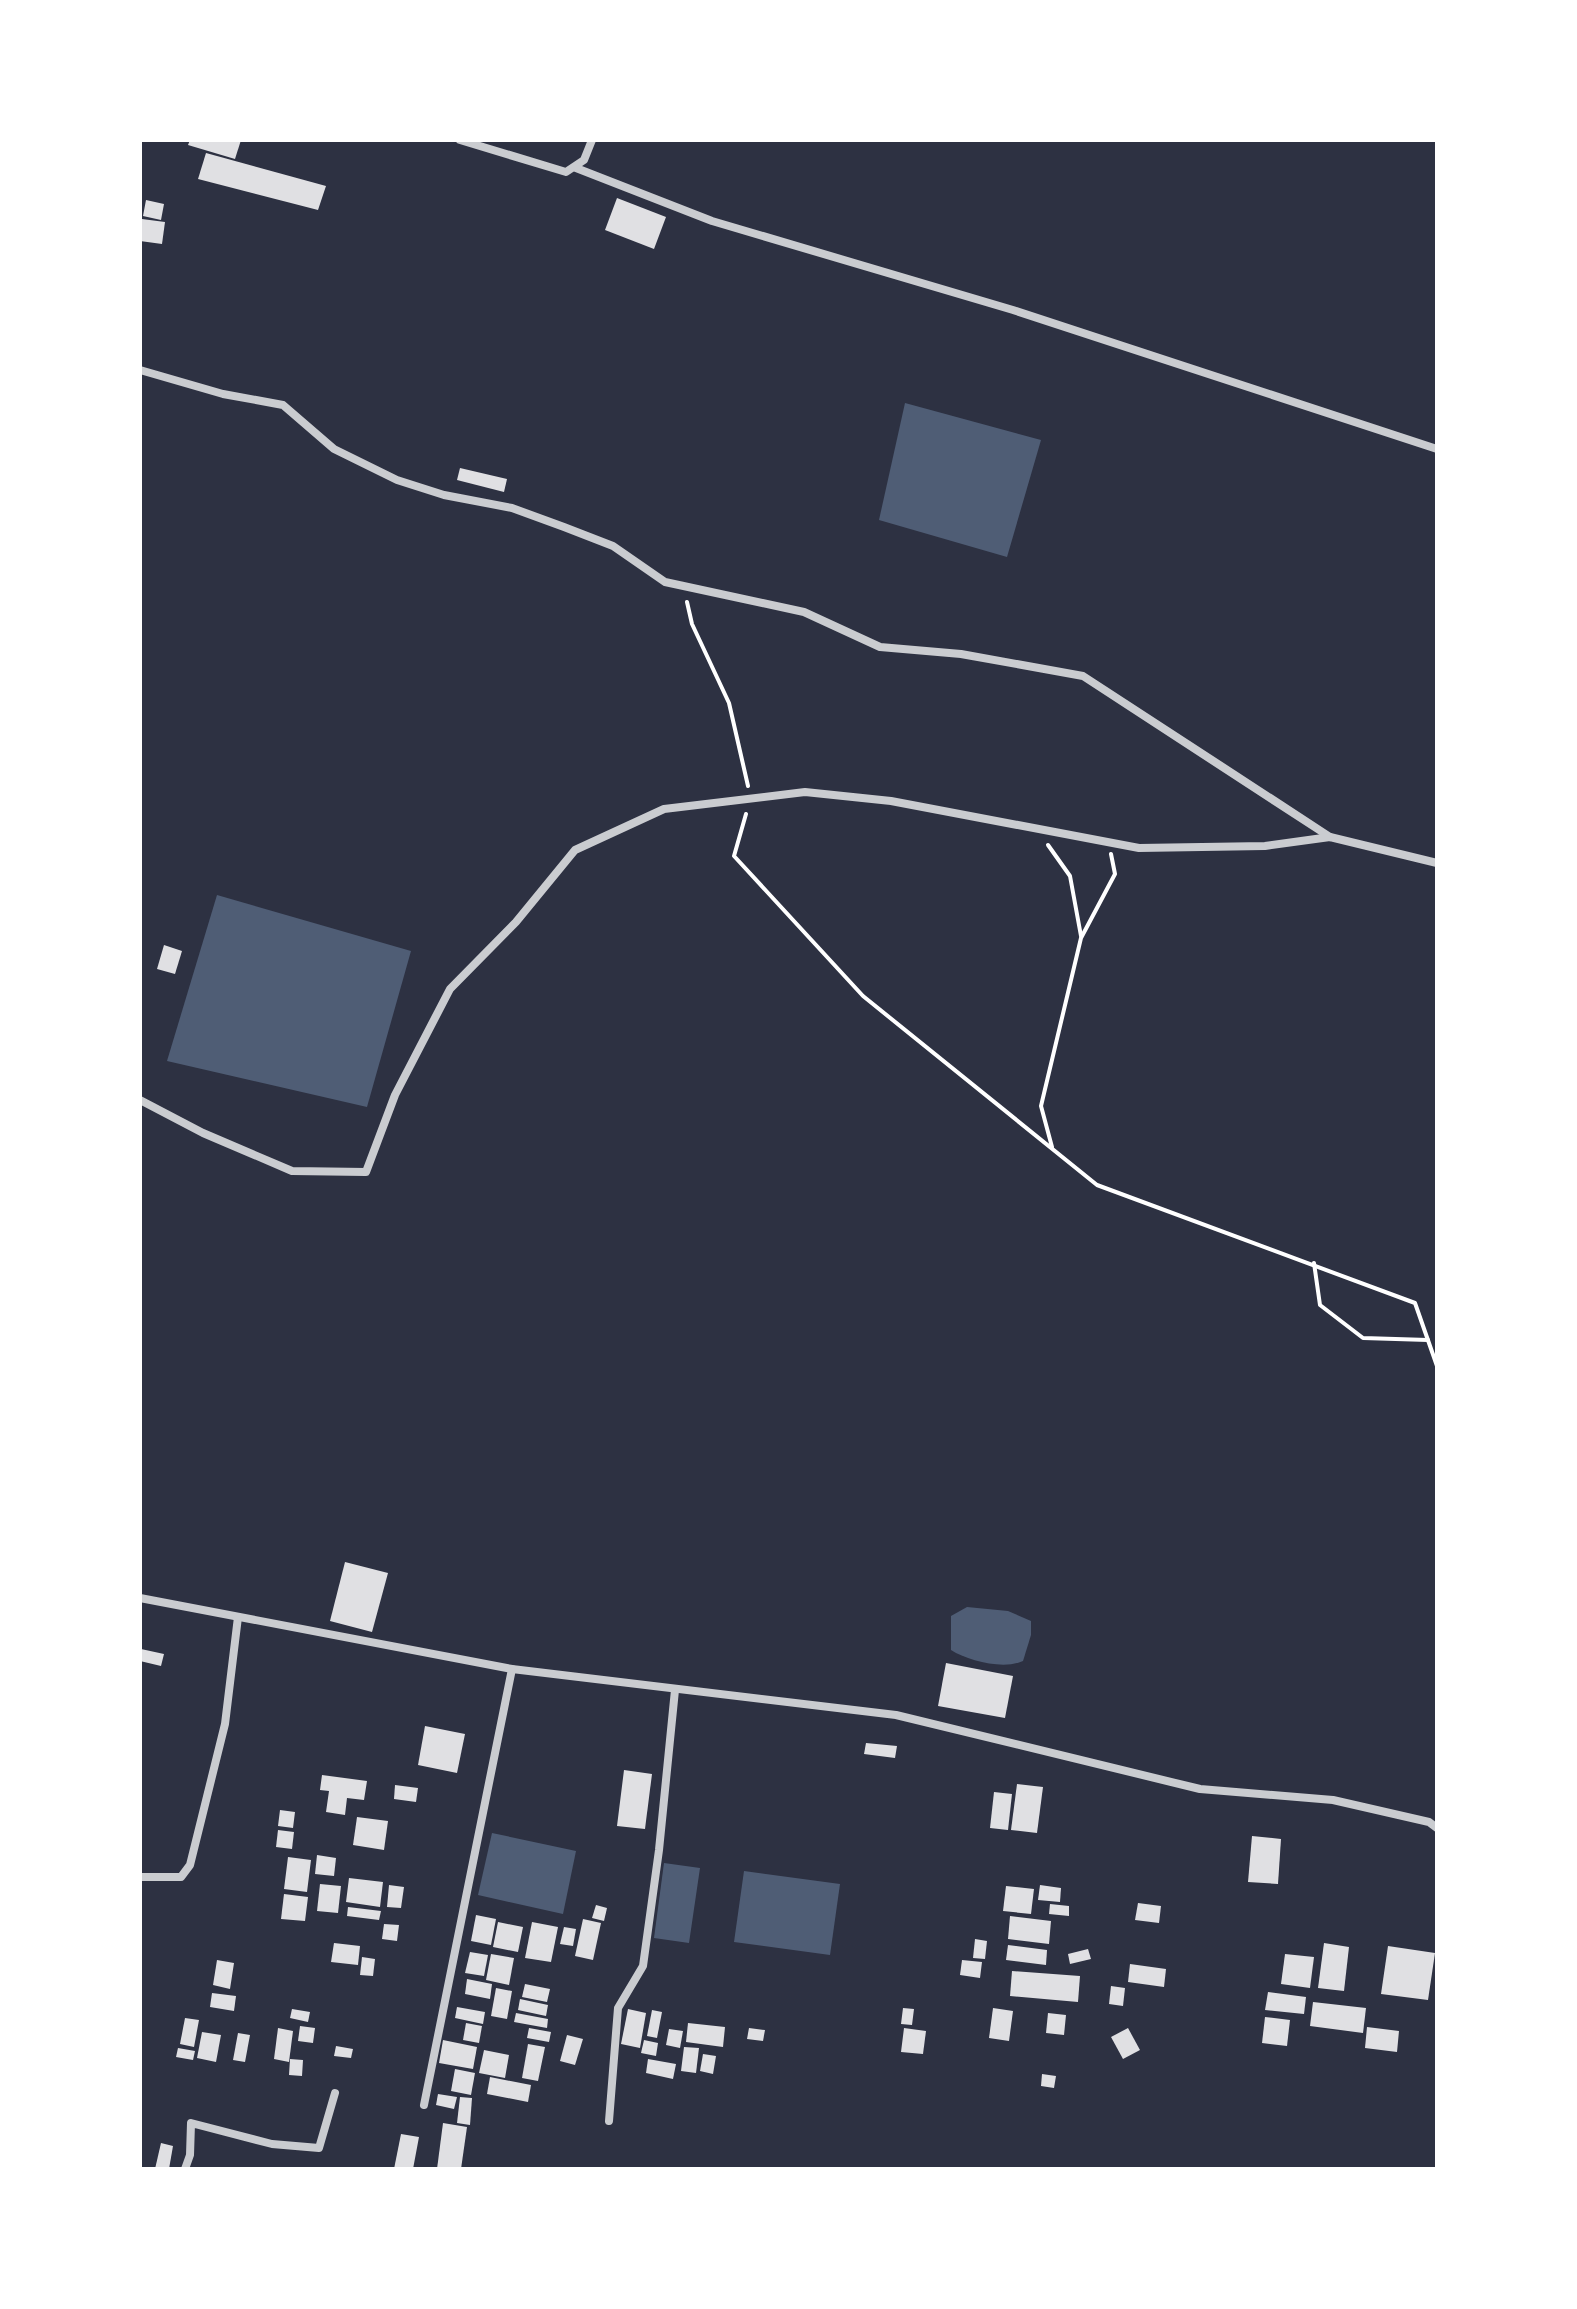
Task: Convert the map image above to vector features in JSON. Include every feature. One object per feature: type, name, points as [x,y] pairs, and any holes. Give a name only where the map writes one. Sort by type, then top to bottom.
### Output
[{"type":"street","points":[[460,140],[566,172],[584,160],[592,140]]},
{"type":"street","points":[[576,168],[712,221],[1013,310],[1437,449]]},
{"type":"street","points":[[140,370],[223,394],[283,405],[334,449],[397,480],[444,495],[512,508],[538,517],[613,546],[665,582],[804,612],[880,647],[961,654],[1083,676],[1330,837],[1437,863]]},
{"type":"street","points":[[140,1100],[203,1133],[292,1171],[366,1172],[395,1095],[450,989],[516,922],[575,850],[664,809],[805,792],[891,801],[1139,848],[1265,846],[1330,837]]},
{"type":"street","points":[[140,1598],[512,1669],[896,1715],[1200,1789],[1333,1800],[1429,1822],[1437,1828]]},
{"type":"street","points":[[140,1877],[181,1877],[190,1865],[225,1724],[238,1617]]},
{"type":"street","points":[[424,2105],[512,1669]]},
{"type":"street","points":[[609,2121],[618,2008],[643,1966],[659,1850],[675,1690]]},
{"type":"street","points":[[185,2169],[190,2155],[191,2123],[272,2144],[319,2148],[335,2093]]},
{"type":"path","points":[[682,586],[692,624],[729,703],[751,799],[734,856],[765,894],[863,996],[1097,1185],[1415,1303],[1437,1366]]},
{"type":"path","points":[[1036,828],[1070,876],[1081,938]]},
{"type":"path","points":[[1053,1149],[1041,1106],[1081,938],[1115,874],[1109,842]]},
{"type":"path","points":[[1314,1263],[1320,1305],[1363,1338],[1428,1340]]},
{"type":"water","points":[[905,403],[1041,440],[1007,557],[879,520]]},
{"type":"water","points":[[217,895],[411,951],[367,1107],[167,1061]]},
{"type":"water","points":[[967,1607],[1008,1611],[1031,1621],[1031,1635],[1023,1661],[1006,1665],[986,1663],[951,1650],[951,1616]]},
{"type":"water","points":[[492,1833],[576,1851],[563,1914],[478,1895]]},
{"type":"water","points":[[664,1863],[700,1868],[689,1943],[654,1938]]},
{"type":"water","points":[[744,1871],[840,1884],[830,1955],[734,1942]]},
{"type":"building","points":[[190,140],[241,140],[235,159],[188,145]]},
{"type":"building","points":[[206,153],[326,186],[318,210],[198,179]]},
{"type":"building","points":[[617,198],[666,217],[654,249],[605,230]]},
{"type":"building","points":[[146,200],[164,204],[161,220],[143,216]]},
{"type":"building","points":[[142,219],[165,222],[162,244],[140,241]]},
{"type":"building","points":[[460,468],[507,479],[504,492],[457,480]]},
{"type":"building","points":[[164,945],[182,951],[175,974],[157,969]]},
{"type":"building","points":[[345,1562],[388,1573],[372,1632],[330,1621]]},
{"type":"building","points":[[141,1649],[164,1654],[161,1666],[140,1661]]},
{"type":"building","points":[[946,1663],[1013,1676],[1005,1718],[938,1706]]},
{"type":"building","points":[[425,1726],[465,1734],[457,1773],[418,1765]]},
{"type":"building","points":[[866,1743],[897,1746],[895,1758],[864,1754]]},
{"type":"building","points":[[624,1770],[652,1774],[645,1829],[617,1826]]},
{"type":"building","points":[[322,1775],[367,1781],[364,1800],[347,1798],[345,1815],[326,1812],[329,1791],[320,1790]]},
{"type":"building","points":[[1017,1784],[1043,1787],[1037,1833],[1011,1830]]},
{"type":"building","points":[[395,1785],[418,1788],[416,1802],[394,1799]]},
{"type":"building","points":[[994,1792],[1012,1794],[1008,1830],[990,1828]]},
{"type":"building","points":[[280,1810],[295,1812],[293,1828],[278,1826]]},
{"type":"building","points":[[357,1817],[388,1821],[384,1850],[353,1845]]},
{"type":"building","points":[[278,1830],[294,1832],[292,1849],[276,1847]]},
{"type":"building","points":[[1252,1836],[1281,1839],[1278,1884],[1248,1882]]},
{"type":"building","points":[[317,1855],[336,1858],[334,1876],[315,1874]]},
{"type":"building","points":[[288,1857],[311,1860],[307,1892],[284,1889]]},
{"type":"building","points":[[349,1878],[383,1882],[380,1907],[346,1902]]},
{"type":"building","points":[[320,1884],[341,1886],[338,1913],[317,1911]]},
{"type":"building","points":[[389,1885],[404,1887],[401,1908],[387,1907]]},
{"type":"building","points":[[1040,1885],[1061,1888],[1060,1902],[1038,1900]]},
{"type":"building","points":[[1006,1886],[1034,1889],[1031,1914],[1003,1911]]},
{"type":"building","points":[[284,1894],[308,1897],[305,1921],[281,1919]]},
{"type":"building","points":[[1138,1903],[1161,1906],[1159,1923],[1135,1920]]},
{"type":"building","points":[[1050,1904],[1069,1906],[1069,1916],[1049,1914]]},
{"type":"building","points":[[596,1905],[607,1908],[604,1921],[592,1918]]},
{"type":"building","points":[[348,1907],[381,1911],[379,1920],[347,1916]]},
{"type":"building","points":[[476,1915],[496,1919],[491,1945],[471,1941]]},
{"type":"building","points":[[1010,1916],[1051,1921],[1049,1944],[1008,1939]]},
{"type":"building","points":[[583,1919],[601,1923],[593,1960],[575,1956]]},
{"type":"building","points":[[498,1922],[523,1927],[518,1952],[493,1947]]},
{"type":"building","points":[[532,1922],[558,1927],[551,1962],[525,1958]]},
{"type":"building","points":[[384,1924],[399,1925],[397,1941],[382,1939]]},
{"type":"building","points":[[564,1927],[576,1929],[573,1946],[560,1944]]},
{"type":"building","points":[[975,1939],[987,1941],[985,1959],[973,1958]]},
{"type":"building","points":[[334,1943],[360,1946],[358,1965],[331,1962]]},
{"type":"building","points":[[1324,1943],[1349,1947],[1344,1991],[1318,1988]]},
{"type":"building","points":[[1008,1945],[1047,1950],[1046,1965],[1006,1960]]},
{"type":"building","points":[[1388,1946],[1435,1953],[1428,2000],[1381,1994]]},
{"type":"building","points":[[1088,1949],[1091,1959],[1070,1964],[1068,1954]]},
{"type":"building","points":[[470,1952],[488,1955],[484,1976],[465,1973]]},
{"type":"building","points":[[491,1954],[514,1958],[509,1985],[486,1980]]},
{"type":"building","points":[[1285,1954],[1314,1957],[1310,1988],[1281,1984]]},
{"type":"building","points":[[362,1957],[375,1959],[373,1976],[360,1975]]},
{"type":"building","points":[[217,1960],[234,1963],[230,1989],[213,1985]]},
{"type":"building","points":[[962,1960],[982,1962],[980,1978],[960,1975]]},
{"type":"building","points":[[1130,1964],[1166,1969],[1164,1987],[1128,1982]]},
{"type":"building","points":[[1012,1971],[1080,1976],[1078,2002],[1010,1996]]},
{"type":"building","points":[[467,1979],[492,1984],[490,1999],[465,1994]]},
{"type":"building","points":[[525,1984],[550,1989],[547,2002],[522,1997]]},
{"type":"building","points":[[1111,1986],[1125,1988],[1123,2006],[1109,2004]]},
{"type":"building","points":[[496,1988],[512,1991],[507,2019],[491,2016]]},
{"type":"building","points":[[1268,1992],[1306,1997],[1304,2014],[1265,2010]]},
{"type":"building","points":[[212,1993],[236,1996],[234,2011],[210,2007]]},
{"type":"building","points":[[520,1999],[548,2005],[546,2016],[518,2010]]},
{"type":"building","points":[[1313,2002],[1366,2008],[1363,2033],[1310,2026]]},
{"type":"building","points":[[457,2007],[485,2012],[483,2024],[455,2018]]},
{"type":"building","points":[[903,2008],[914,2009],[912,2025],[901,2024]]},
{"type":"building","points":[[993,2008],[1013,2011],[1009,2041],[989,2038]]},
{"type":"building","points":[[292,2009],[310,2012],[308,2022],[290,2018]]},
{"type":"building","points":[[628,2009],[646,2013],[640,2048],[621,2044]]},
{"type":"building","points":[[652,2010],[662,2012],[657,2038],[647,2036]]},
{"type":"building","points":[[516,2013],[548,2019],[547,2028],[514,2022]]},
{"type":"building","points":[[1048,2013],[1066,2015],[1064,2035],[1046,2033]]},
{"type":"building","points":[[1265,2017],[1290,2020],[1287,2046],[1262,2043]]},
{"type":"building","points":[[185,2018],[199,2020],[194,2047],[180,2044]]},
{"type":"building","points":[[466,2023],[482,2026],[479,2043],[463,2040]]},
{"type":"building","points":[[688,2023],[725,2027],[723,2047],[686,2042]]},
{"type":"building","points":[[300,2026],[315,2028],[313,2043],[298,2041]]},
{"type":"building","points":[[1367,2027],[1399,2031],[1397,2052],[1365,2048]]},
{"type":"building","points":[[278,2028],[293,2031],[289,2062],[274,2059]]},
{"type":"building","points":[[529,2028],[551,2032],[549,2042],[527,2038]]},
{"type":"building","points":[[749,2028],[765,2030],[763,2041],[747,2039]]},
{"type":"building","points":[[904,2028],[926,2031],[923,2054],[901,2052]]},
{"type":"building","points":[[1128,2028],[1140,2050],[1123,2059],[1111,2037]]},
{"type":"building","points":[[669,2029],[683,2031],[680,2048],[666,2045]]},
{"type":"building","points":[[202,2032],[221,2035],[216,2062],[197,2058]]},
{"type":"building","points":[[238,2033],[250,2035],[245,2062],[233,2060]]},
{"type":"building","points":[[567,2035],[583,2039],[575,2065],[560,2061]]},
{"type":"building","points":[[443,2040],[477,2047],[473,2069],[439,2063]]},
{"type":"building","points":[[644,2040],[658,2043],[656,2056],[641,2053]]},
{"type":"building","points":[[528,2044],[545,2047],[538,2081],[522,2078]]},
{"type":"building","points":[[336,2046],[353,2049],[351,2058],[334,2056]]},
{"type":"building","points":[[684,2047],[699,2048],[696,2073],[681,2071]]},
{"type":"building","points":[[178,2048],[195,2051],[193,2060],[176,2057]]},
{"type":"building","points":[[484,2050],[509,2055],[505,2078],[479,2073]]},
{"type":"building","points":[[703,2054],[716,2056],[713,2074],[700,2071]]},
{"type":"building","points":[[290,2059],[303,2060],[302,2076],[289,2075]]},
{"type":"building","points":[[648,2059],[676,2064],[673,2079],[646,2073]]},
{"type":"building","points":[[455,2069],[475,2073],[471,2095],[451,2091]]},
{"type":"building","points":[[1042,2074],[1056,2076],[1054,2088],[1041,2086]]},
{"type":"building","points":[[490,2077],[531,2085],[528,2102],[487,2094]]},
{"type":"building","points":[[438,2094],[457,2097],[454,2109],[436,2105]]},
{"type":"building","points":[[460,2097],[472,2098],[470,2125],[457,2123]]},
{"type":"building","points":[[443,2123],[467,2127],[461,2169],[437,2169]]},
{"type":"building","points":[[401,2134],[419,2137],[413,2169],[394,2169]]},
{"type":"building","points":[[161,2143],[173,2146],[169,2169],[155,2169]]}]
